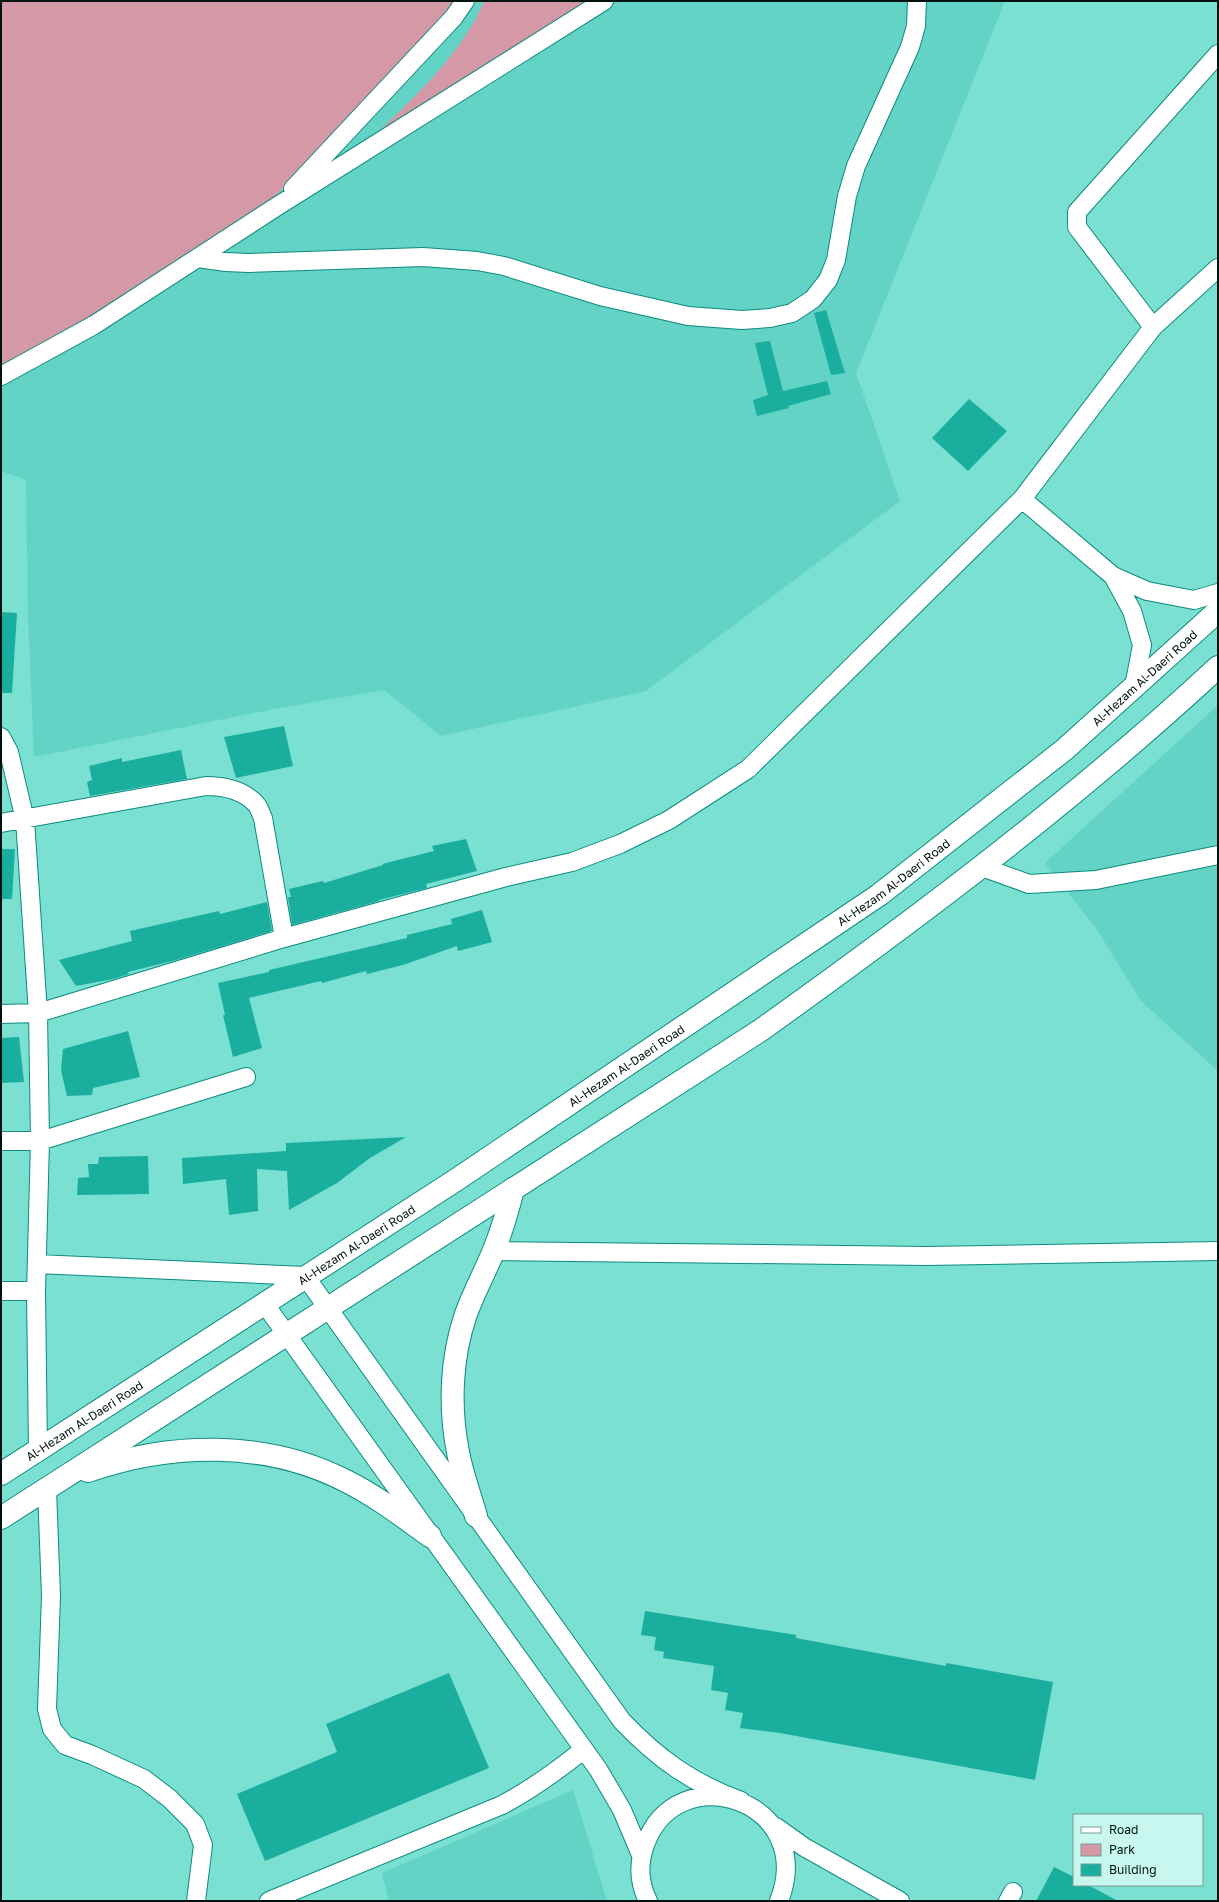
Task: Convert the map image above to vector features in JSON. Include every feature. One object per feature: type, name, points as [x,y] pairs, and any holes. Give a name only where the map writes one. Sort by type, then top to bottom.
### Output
[{"type":"main road","name":"Al-Hezam Al-Daeri Road","points":[[1,1474],[305,1276],[456,1180],[880,896],[1064,750],[1218,611]]},
{"type":"main road","points":[[1,1518],[761,1030],[860,959],[982,867],[1160,720],[1218,667]]},
{"type":"main road","points":[[476,1516],[458,1453],[453,1418],[453,1384],[457,1349],[466,1316],[494,1251],[505,1221],[513,1189]]},
{"type":"main road","points":[[52,1486],[109,1464],[164,1452],[219,1448],[262,1453],[304,1464],[345,1480],[383,1502],[430,1536]]},
{"type":"street","points":[[276,207],[454,17],[466,1]]},
{"type":"street","points":[[1,376],[94,325],[276,207],[604,1]]},
{"type":"street","points":[[198,258],[226,262],[249,263],[423,257],[450,258],[504,266],[600,296],[688,316],[742,320],[770,318],[792,313],[813,299],[828,280],[836,260],[851,181],[910,47],[916,26],[917,1]]},
{"type":"street","points":[[1154,327],[1077,227],[1077,212],[1218,54]]},
{"type":"street","points":[[1,1014],[38,1013],[284,938],[506,877],[572,862],[620,844],[669,820],[748,769],[1022,499],[1154,327],[1218,268]]},
{"type":"street","points":[[1022,499],[1113,576],[1147,591],[1194,600],[1218,592]]},
{"type":"street","points":[[1113,576],[1132,611],[1142,645],[1134,687]]},
{"type":"street","points":[[1,737],[9,752],[25,820],[38,1013],[40,1141],[36,1291],[38,1450]]},
{"type":"street","points":[[1,823],[25,820],[206,786],[220,786],[242,794],[257,804],[263,818],[284,938]]},
{"type":"street","points":[[982,867],[1029,884],[1096,880],[1218,855]]},
{"type":"street","points":[[1,1141],[40,1141],[246,1077]]},
{"type":"street","points":[[494,1251],[926,1256],[1218,1251]]},
{"type":"street","points":[[37,1264],[305,1276],[622,1721],[642,1742],[664,1761],[688,1777],[714,1791],[741,1801],[757,1810],[771,1823],[804,1847],[900,1901]]},
{"type":"street","points":[[1,1291],[36,1291]]},
{"type":"street","points":[[264,1303],[611,1789],[633,1832],[641,1855]]},
{"type":"street","points":[[52,1486],[51,1596],[47,1709],[52,1729],[65,1745],[92,1755],[144,1779],[169,1798],[195,1824],[203,1844],[196,1901]]},
{"type":"street","points":[[269,1901],[502,1804],[536,1786],[558,1771],[583,1750]]},
{"type":"street","points":[[648,1901],[643,1891],[640,1873],[641,1855],[648,1835],[661,1817],[679,1804],[699,1798],[720,1796],[741,1801]]},
{"type":"street","points":[[771,1823],[782,1842],[787,1864],[785,1886],[779,1901]]},
{"type":"shaded area","points":[[1,1],[1005,1],[856,373],[900,501],[646,691],[441,736],[384,690],[274,709],[34,757],[28,617],[26,480],[1,471]]},
{"type":"shaded area","points":[[1218,705],[1218,1071],[1141,1001],[1096,928],[1045,863]]},
{"type":"shaded area","points":[[573,1790],[607,1901],[389,1901],[382,1873]]},
{"type":"green space","points":[[1,1],[465,1],[324,150],[208,259],[1,383]]},
{"type":"green space","points":[[484,1],[611,1],[349,159],[406,105],[443,66],[473,23]]},
{"type":"building","points":[[826,310],[845,373],[831,375],[814,313]]},
{"type":"building","points":[[770,341],[783,391],[827,381],[831,394],[788,406],[789,408],[757,416],[753,400],[768,395],[755,343]]},
{"type":"building","points":[[969,399],[1007,431],[968,471],[932,438]]},
{"type":"building","points":[[1,612],[17,613],[12,693],[1,693]]},
{"type":"building","points":[[284,726],[293,766],[236,778],[224,737]]},
{"type":"building","points":[[181,750],[187,779],[90,796],[87,782],[92,780],[89,766],[122,758],[122,762]]},
{"type":"building","points":[[466,839],[477,871],[426,884],[427,888],[292,925],[288,897],[291,897],[289,889],[323,881],[324,883],[383,865],[382,864],[434,851],[432,846]]},
{"type":"building","points":[[1,849],[15,849],[12,899],[1,899]]},
{"type":"building","points":[[267,902],[272,931],[176,960],[128,972],[129,974],[113,979],[76,986],[59,960],[132,941],[130,931],[219,911],[220,914]]},
{"type":"building","points":[[482,910],[492,942],[458,951],[457,946],[403,965],[367,974],[366,971],[322,983],[321,981],[249,998],[262,1048],[233,1057],[223,1015],[225,1015],[218,983],[407,938],[407,935],[452,924],[451,919]]},
{"type":"building","points":[[128,1031],[140,1077],[93,1088],[92,1095],[67,1096],[61,1070],[63,1049]]},
{"type":"building","points":[[19,1037],[24,1082],[1,1083],[1,1038]]},
{"type":"building","points":[[406,1137],[370,1158],[337,1183],[289,1210],[287,1171],[257,1169],[258,1211],[229,1215],[226,1179],[183,1184],[182,1158],[286,1151],[286,1143]]},
{"type":"building","points":[[148,1156],[149,1194],[77,1195],[78,1178],[89,1177],[88,1164],[98,1164],[99,1157]]},
{"type":"building","points":[[645,1611],[796,1635],[796,1638],[946,1666],[946,1663],[1053,1682],[1035,1780],[780,1733],[740,1728],[743,1713],[725,1710],[728,1693],[711,1690],[714,1666],[663,1658],[664,1652],[654,1650],[656,1637],[641,1635]]},
{"type":"building","points":[[449,1673],[489,1768],[265,1861],[237,1794],[337,1752],[326,1724]]},
{"type":"building","points":[[1054,1867],[1073,1876],[1073,1886],[1090,1886],[1118,1901],[1036,1901]]}]
